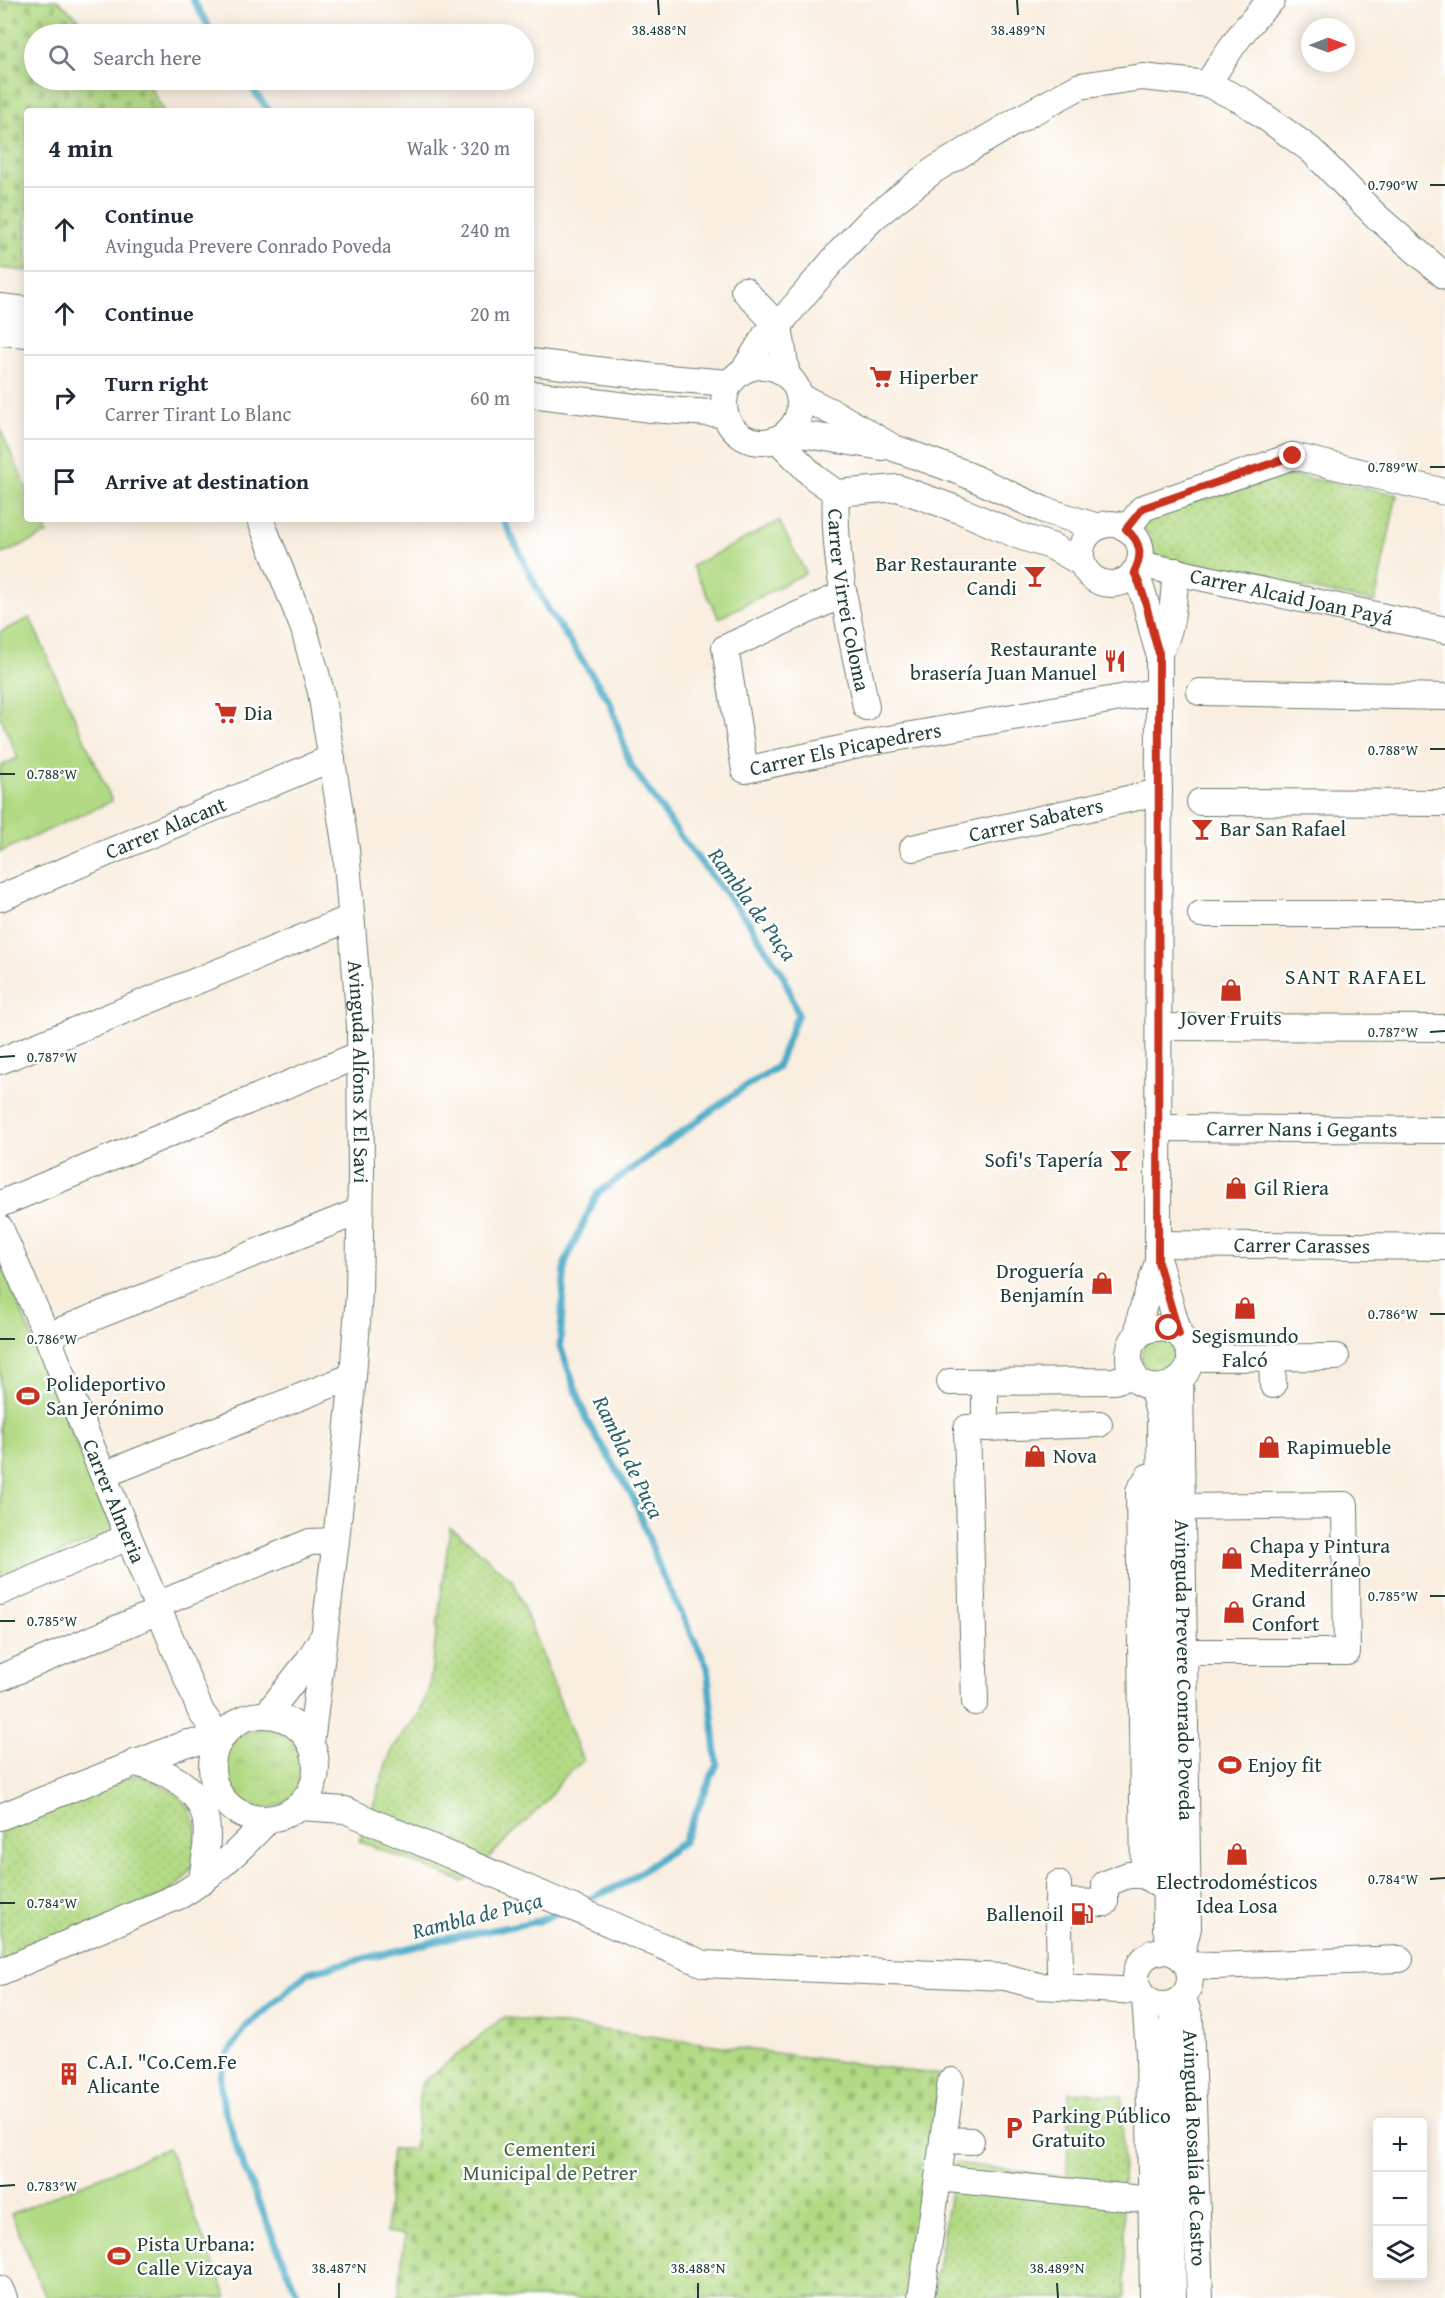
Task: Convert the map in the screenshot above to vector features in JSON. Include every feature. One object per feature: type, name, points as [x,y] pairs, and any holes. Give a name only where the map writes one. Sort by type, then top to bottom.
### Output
[{"type":"street","points":[[1208,84],[1254,19],[1272,0]]},
{"type":"street","points":[[744,290],[779,327],[799,411],[793,426],[782,435],[761,442],[745,438],[733,428],[725,414],[724,398],[765,336],[779,327],[841,251],[873,218],[934,170],[1080,86],[1142,77],[1208,84],[1243,100],[1311,150],[1376,216],[1445,276]]},
{"type":"street","points":[[0,307],[24,310]]},
{"type":"street","points":[[0,332],[24,334]]},
{"type":"street","points":[[534,362],[654,377],[737,376],[752,367],[771,367],[793,386],[894,448],[961,472],[1044,510],[1087,546]]},
{"type":"street","points":[[534,394],[651,409],[725,414]]},
{"type":"street","points":[[782,435],[894,448]]},
{"type":"street","points":[[782,435],[814,477],[836,493],[898,488],[962,511],[1019,536],[1051,546],[1087,546],[1112,524],[1126,529],[1134,536],[1141,554],[1129,573],[1101,582],[1085,569],[1087,546]]},
{"type":"street","points":[[1126,529],[1143,508],[1293,456],[1445,492]]},
{"type":"street","name":"Carrer Virrei Coloma","points":[[836,493],[835,513],[844,594],[866,707]]},
{"type":"street","name":"Avinguda Alfons X El Savi","points":[[261,522],[304,629],[321,692],[346,849],[361,1054],[359,1293],[353,1376],[336,1541],[311,1743]]},
{"type":"street","points":[[1155,642],[1167,640],[1176,571]]},
{"type":"street","name":"Carrer Alcaid Joan Payá","points":[[1129,573],[1176,571],[1445,630]]},
{"type":"street","points":[[1129,573],[1155,642],[1160,691],[1158,1253],[1179,1334]]},
{"type":"street","name":"Carrer Els Picapedrers","points":[[844,594],[724,648],[745,770],[872,742],[1160,691]]},
{"type":"street","points":[[1200,692],[1445,697]]},
{"type":"street","name":"Carrer Alacant","points":[[0,898],[332,758]]},
{"type":"street","name":"Carrer Sabaters","points":[[913,848],[1160,792]]},
{"type":"street","points":[[1200,802],[1445,803]]},
{"type":"street","points":[[1201,914],[1445,914]]},
{"type":"street","points":[[0,1061],[351,918]]},
{"type":"street","points":[[1159,1027],[1445,1028]]},
{"type":"street","points":[[0,1204],[361,1054]]},
{"type":"street","name":"Carrer Nans i Gegants","points":[[1158,1128],[1445,1130]]},
{"type":"street","points":[[47,1335],[360,1211]]},
{"type":"street","name":"Carrer Almeria","points":[[0,1228],[47,1335],[201,1712],[219,1740]]},
{"type":"street","name":"Carrer Carasses","points":[[1158,1253],[1445,1247]]},
{"type":"street","points":[[1158,1253],[1137,1336],[1129,1351],[1128,1359],[1165,1377]]},
{"type":"street","points":[[1137,1336],[1157,1327],[1169,1328],[1185,1341],[1165,1377]]},
{"type":"street","points":[[950,1382],[1114,1381],[1165,1377],[1272,1357],[1336,1356]]},
{"type":"street","points":[[1272,1357],[1273,1385]]},
{"type":"street","points":[[103,1475],[353,1376]]},
{"type":"street","name":"Avinguda Prevere Conrado Poveda","points":[[1165,1377],[1160,1418],[1165,1975]]},
{"type":"street","name":"Avinguda Prevere Conrado Poveda","points":[[1165,1377],[1182,1507],[1188,1928],[1165,1975]]},
{"type":"street","points":[[985,1382],[985,1428]]},
{"type":"street","points":[[975,1702],[967,1428],[1099,1424]]},
{"type":"street","name":"Avinguda Prevere Conrado Poveda","points":[[1144,1875],[1139,1491],[1148,1478],[1161,1474]]},
{"type":"street","points":[[1182,1507],[1345,1505],[1346,1573],[1347,1652],[1184,1652]]},
{"type":"street","points":[[0,1592],[128,1537]]},
{"type":"street","points":[[0,1678],[309,1542],[336,1541]]},
{"type":"street","name":"Avinguda Alfons X El Savi","points":[[267,1714],[307,1663],[325,1635]]},
{"type":"street","points":[[187,1743],[201,1712]]},
{"type":"street","points":[[267,1714],[292,1722],[303,1731],[311,1743],[316,1760],[316,1777],[310,1793],[299,1807],[285,1816],[268,1820],[253,1818],[238,1812],[225,1802],[216,1788],[212,1773],[213,1757],[219,1740],[233,1725],[249,1717],[267,1714]]},
{"type":"street","points":[[0,1818],[134,1762],[187,1743],[219,1740]]},
{"type":"street","points":[[134,1762],[162,1771],[181,1782],[197,1799],[206,1819],[207,1843],[202,1882]]},
{"type":"street","points":[[316,1777],[345,1810]]},
{"type":"street","points":[[299,1807],[345,1810],[704,1964],[1005,1977],[1039,1986],[1165,1975],[1215,1966],[1400,1959]]},
{"type":"street","points":[[0,1972],[181,1895],[202,1882],[236,1853],[268,1820]]},
{"type":"street","points":[[1060,1971],[1058,1893],[1105,1903],[1105,1884],[1128,1875],[1144,1875],[1165,1889]]},
{"type":"street","points":[[1005,1977],[1038,1970],[1165,1975]]},
{"type":"street","name":"Avinguda Rosalía de Castro","points":[[1165,1975],[1173,2298]]},
{"type":"street","name":"Avinguda Rosalía de Castro","points":[[1153,2298],[1149,2053],[1165,1975]]},
{"type":"street","name":"Avinguda Rosalía de Castro","points":[[1165,1975],[1190,2020],[1200,2298]]},
{"type":"street","points":[[921,2298],[951,2080]]},
{"type":"street","points":[[943,2140],[971,2141]]},
{"type":"street","points":[[938,2178],[1151,2200]]},
{"type":"street","points":[[0,2289],[4,2298]]},
{"type":"green space","points":[[0,0],[57,0],[85,24],[24,24],[24,90],[152,90],[161,108],[24,108],[24,271],[0,268]]},
{"type":"green space","points":[[0,428],[24,483],[24,522],[41,522],[47,534],[0,555]]},
{"type":"green space","points":[[1290,475],[1397,494],[1375,602],[1153,557],[1150,536],[1141,526],[1152,514]]},
{"type":"green space","points":[[779,521],[806,573],[719,618],[692,566]]},
{"type":"green space","points":[[30,618],[112,801],[0,852],[0,766],[18,758],[0,716],[0,632]]},
{"type":"green space","name":"Polideportivo San Jerónimo","points":[[0,1260],[113,1532],[0,1578]]},
{"type":"green space","points":[[1155,1337],[1175,1344],[1178,1358],[1170,1370],[1159,1374],[1150,1372],[1141,1360],[1143,1346]]},
{"type":"green space","points":[[450,1528],[513,1580],[583,1761],[563,1778],[545,1803],[463,1882],[359,1841],[376,1798],[386,1764],[395,1745],[419,1713],[429,1689]]},
{"type":"green space","points":[[264,1728],[279,1731],[292,1740],[301,1753],[304,1768],[301,1783],[292,1796],[279,1805],[264,1808],[249,1805],[236,1796],[227,1783],[224,1768],[227,1753],[236,1740],[249,1731]]},
{"type":"green space","points":[[135,1775],[149,1778],[180,1796],[190,1810],[196,1826],[194,1862],[186,1877],[169,1893],[0,1965],[0,1826]]},
{"type":"green space","name":"Cementeri Municipal de Petrer","points":[[504,2017],[940,2075],[913,2298],[398,2298],[405,2235],[386,2232],[392,2149],[414,2149],[421,2084]]},
{"type":"green space","points":[[1069,2092],[1122,2096],[1125,2298],[932,2298],[955,2163],[1067,2177]]},
{"type":"green space","name":"Pista Urbana: Calle Vizcaya","points":[[168,2148],[227,2298],[46,2298],[11,2214]]},
{"type":"waterway","name":"Rambla de Puça","points":[[193,0],[207,24]]},
{"type":"waterway","name":"Rambla de Puça","points":[[253,90],[267,108]]},
{"type":"waterway","name":"Rambla de Puça","points":[[504,522],[546,606],[610,702],[630,764],[680,836],[750,924],[783,975],[798,1014],[777,1067],[737,1092],[597,1194],[565,1263],[560,1346],[588,1423],[634,1499],[662,1574],[707,1666],[717,1764],[683,1842],[625,1883],[580,1903]]},
{"type":"waterway","name":"Rambla de Puça","points":[[299,2298],[240,2158],[223,2103],[220,2077],[228,2053],[246,2027],[309,1972],[445,1939],[539,1921],[561,1911]]},
{"type":"place","name":"Hiperber","points":[[881,377]]},
{"type":"place","name":"Bar Restaurante Candi","points":[[1035,576]]},
{"type":"place","name":"Restaurante brasería Juan Manuel","points":[[1115,661]]},
{"type":"place","name":"Dia","points":[[226,713]]},
{"type":"place","name":"Bar San Rafael","points":[[1202,829]]},
{"type":"place","name":"Jover Fruits","points":[[1231,990]]},
{"type":"place","name":"Sofi's Tapería","points":[[1121,1160]]},
{"type":"place","name":"Gil Riera","points":[[1236,1188]]},
{"type":"place","name":"Droguería Benjamín","points":[[1102,1283]]},
{"type":"place","name":"Segismundo Falcó","points":[[1245,1308]]},
{"type":"place","name":"Polideportivo San Jerónimo","points":[[28,1396]]},
{"type":"place","name":"Rapimueble","points":[[1269,1447]]},
{"type":"place","name":"Nova","points":[[1035,1456]]},
{"type":"place","name":"Chapa y Pintura Mediterráneo","points":[[1232,1558]]},
{"type":"place","name":"Grand Confort","points":[[1234,1612]]},
{"type":"place","name":"Enjoy fit","points":[[1230,1765]]},
{"type":"place","name":"Electrodomésticos Idea Losa","points":[[1237,1854]]},
{"type":"place","name":"Ballenoil","points":[[1082,1914]]},
{"type":"place","name":"C.A.I. \"Co.Cem.Fe Alicante","points":[[69,2074]]},
{"type":"place","name":"Parking Público Gratuito","points":[[1014,2128]]},
{"type":"place","name":"Pista Urbana: Calle Vizcaya","points":[[119,2256]]},
{"type":"district","name":"SANT RAFAEL","points":[[1356,976]]},
{"type":"route","points":[[1169,1328],[1179,1334],[1158,1262],[1159,653],[1152,631],[1145,592],[1134,572],[1141,554],[1139,544],[1126,529],[1143,508],[1293,456]]}]
